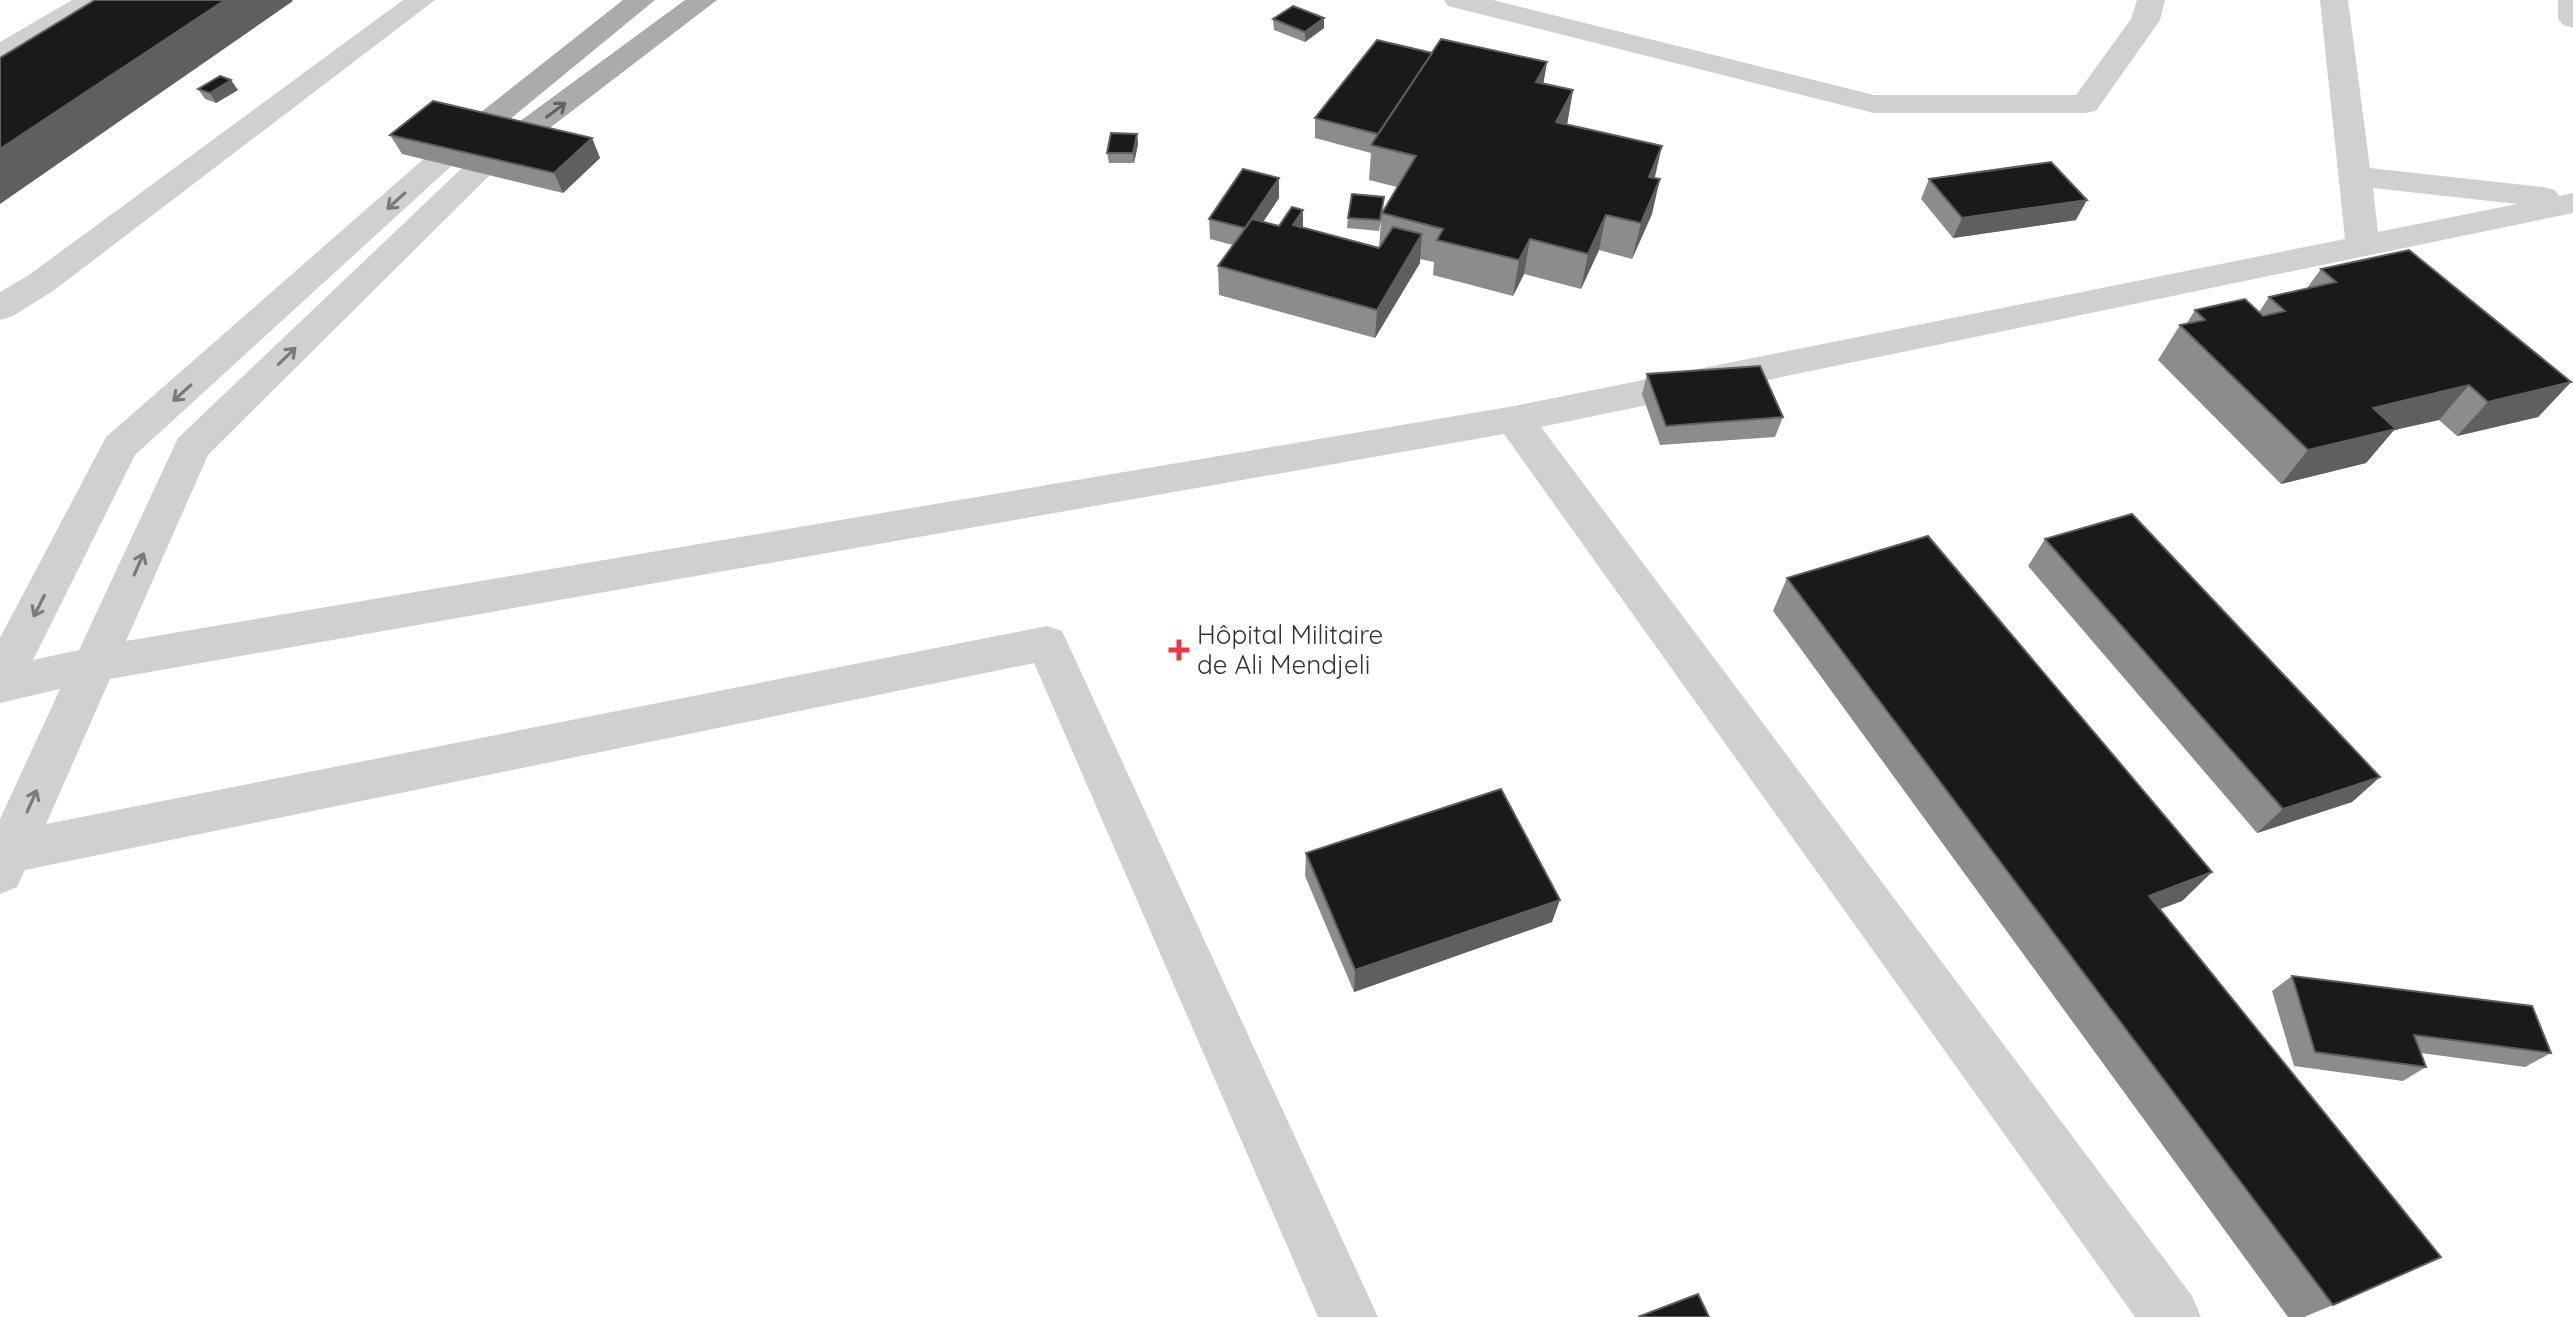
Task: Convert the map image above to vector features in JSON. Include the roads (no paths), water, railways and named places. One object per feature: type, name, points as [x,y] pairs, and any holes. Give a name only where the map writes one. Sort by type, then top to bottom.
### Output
[{"type":"main road","points":[[454,149],[641,0]]},
{"type":"main road","points":[[493,156],[703,0]]},
{"type":"lane","points":[[0,55],[92,0]]},
{"type":"lane","points":[[0,308],[41,283],[421,0]]},
{"type":"lane","points":[[1458,0],[1874,104],[2085,104],[2145,20],[2151,0]]},
{"type":"lane","points":[[2334,0],[2363,246]]},
{"type":"lane","points":[[2572,0],[2573,19]]},
{"type":"lane","points":[[0,683],[120,447],[454,149]]},
{"type":"lane","points":[[3,859],[192,448],[493,156]]},
{"type":"lane","points":[[2355,176],[2573,202]]},
{"type":"lane","points":[[0,683],[94,664],[1514,419],[2573,202]]},
{"type":"lane","points":[[1514,419],[2171,1317]]},
{"type":"lane","points":[[3,859],[1047,643],[1348,1317]]},
{"type":"place","name":"Hôpital Militaire de Ali Mendjeli","points":[[1179,650]]}]
